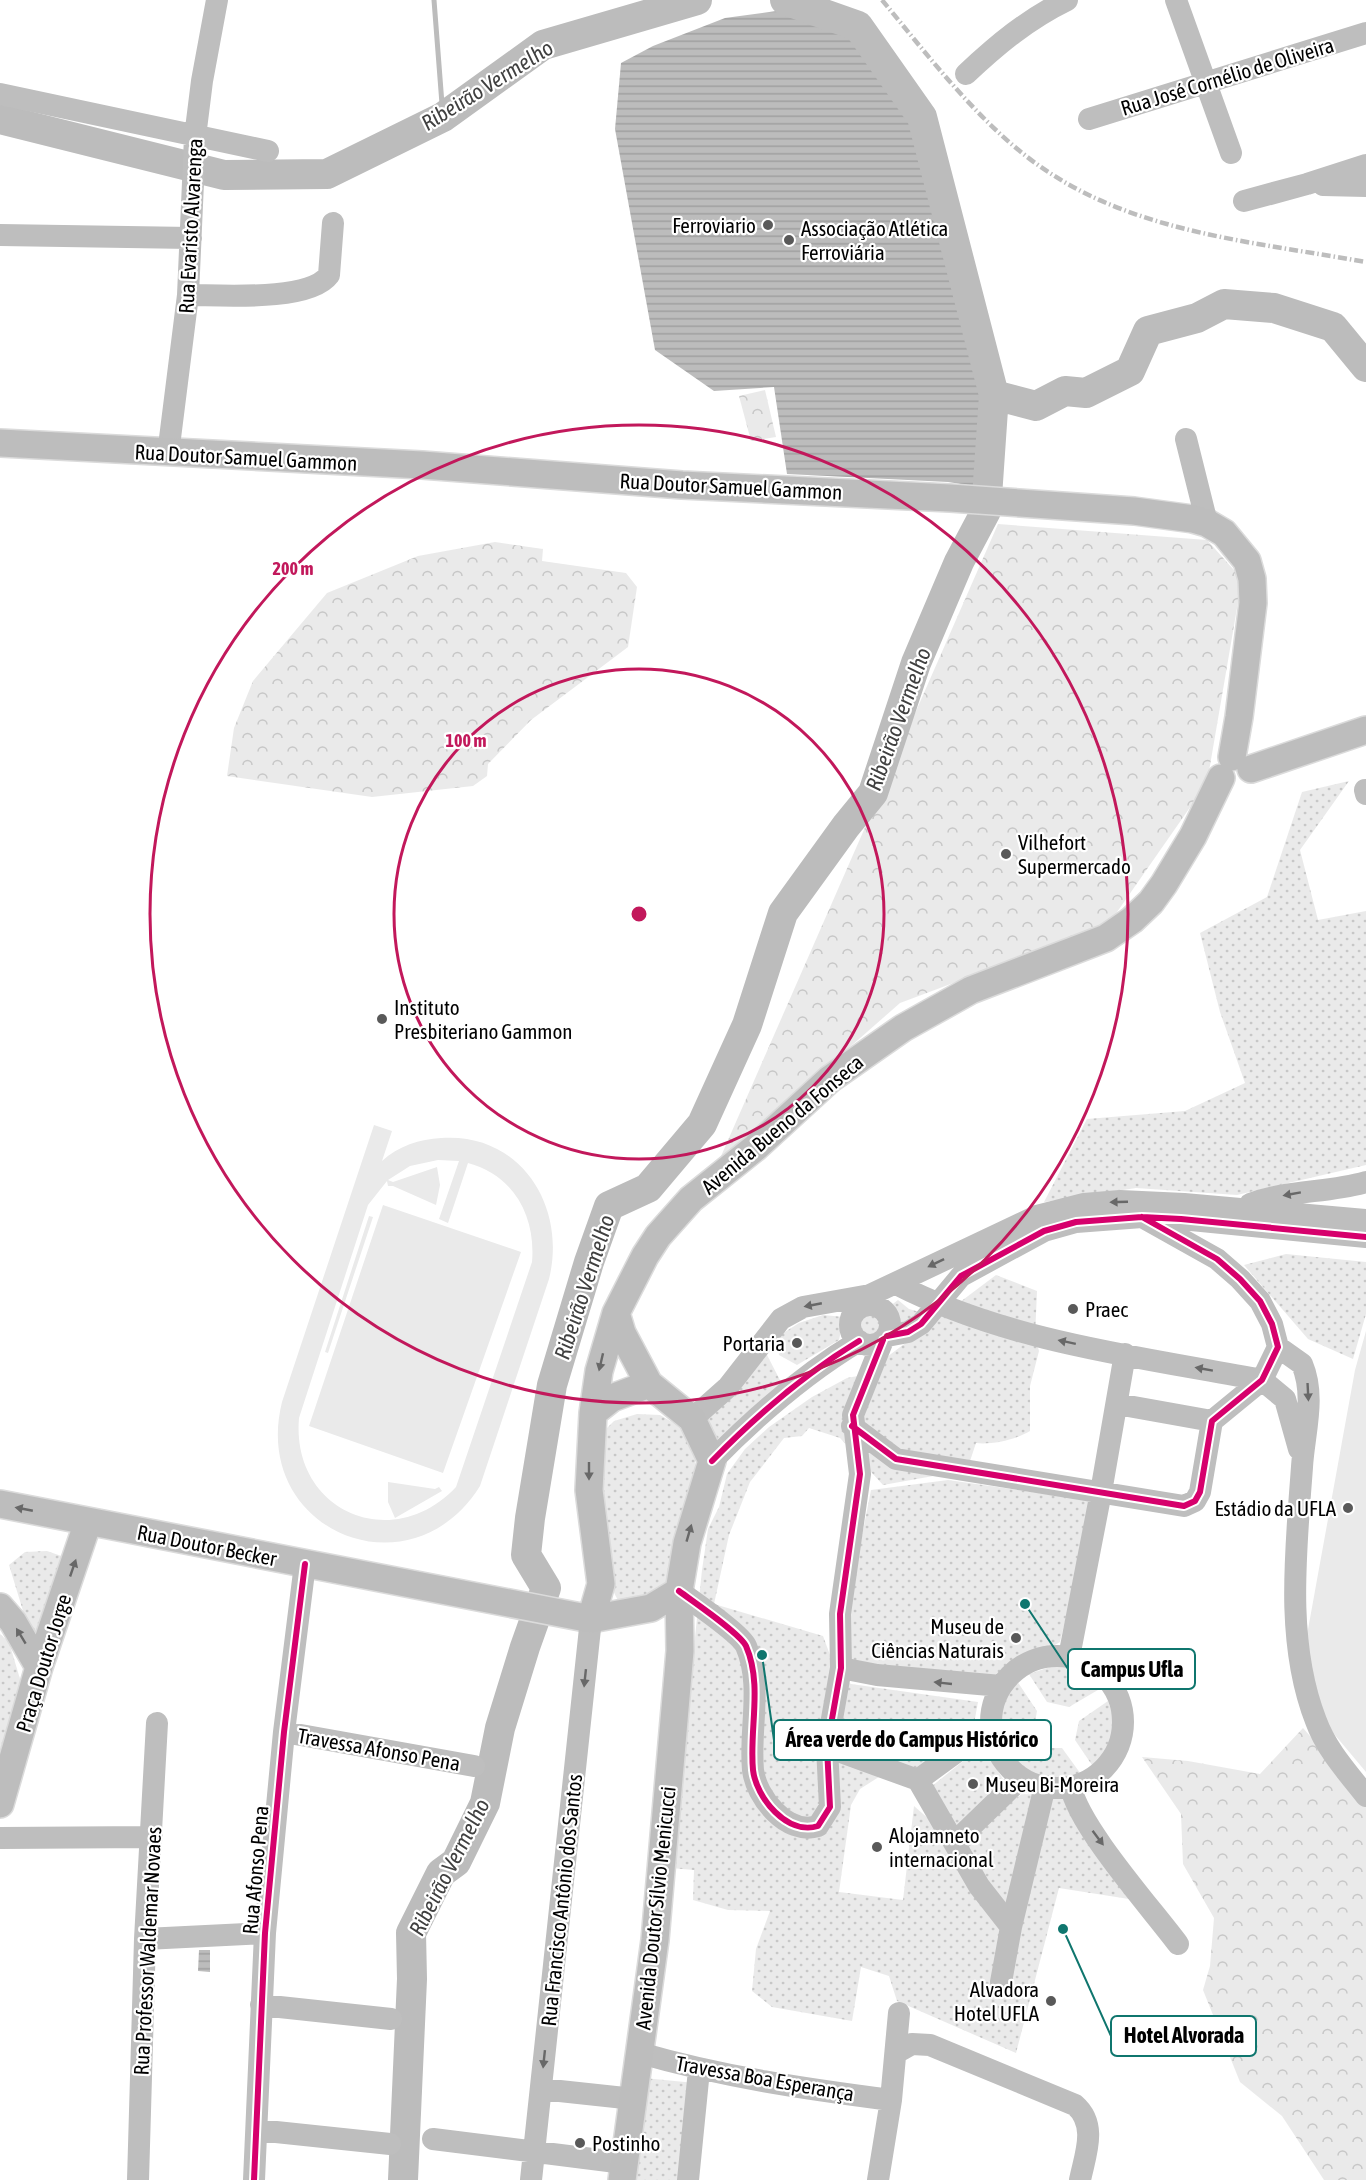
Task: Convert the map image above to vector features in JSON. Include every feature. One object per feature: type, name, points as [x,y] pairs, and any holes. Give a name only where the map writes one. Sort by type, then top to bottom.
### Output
[{"type":"main road","name":"Rua Doutor Samuel Gammon","points":[[0,442],[168,453],[422,465],[682,485],[950,498],[1134,511],[1208,523],[1224,533],[1235,544],[1247,561],[1252,579],[1253,603],[1235,768]]},
{"type":"main road","points":[[1235,768],[1366,730]]},
{"type":"main road","name":"Avenida Bueno da Fonseca","points":[[591,1619],[601,1584],[589,1490],[592,1413],[599,1371],[616,1312],[645,1256],[691,1199],[756,1147],[830,1079],[903,1028],[970,990],[1106,938],[1132,920],[1151,902],[1164,884],[1235,768]]},
{"type":"main road","points":[[616,1312],[622,1333],[649,1384],[692,1419],[712,1461]]},
{"type":"main road","points":[[592,1413],[612,1398],[649,1384]]},
{"type":"main road","name":"Avenida Doutor Sílvio Menicucci","points":[[623,2171],[655,1940],[680,1635],[679,1591],[687,1543],[712,1461]]},
{"type":"main road","name":"Rua Doutor Becker","points":[[0,1504],[549,1613],[591,1619]]},
{"type":"main road","name":"Praça Doutor Jorge","points":[[0,1804],[39,1667],[88,1522]]},
{"type":"main road","points":[[601,1584],[625,1614]]},
{"type":"main road","points":[[591,1619],[651,1608],[679,1591]]},
{"type":"main road","points":[[0,1607],[12,1622],[39,1667]]},
{"type":"main road","points":[[651,1608],[680,1635]]},
{"type":"street","name":"Rua Evaristo Alvarenga","points":[[168,453],[188,295],[195,142],[202,81],[217,0]]},
{"type":"street","points":[[966,74],[1004,38],[1037,14],[1067,0]]},
{"type":"street","points":[[1176,0],[1230,153]]},
{"type":"street","name":"Rua José Cornélio de Oliveira","points":[[1089,119],[1204,81],[1366,33]]},
{"type":"street","points":[[0,94],[195,142],[268,152]]},
{"type":"street","points":[[1244,201],[1366,165]]},
{"type":"street","points":[[1307,184],[1366,186]]},
{"type":"street","points":[[188,295],[279,292],[320,284],[329,275],[333,223]]},
{"type":"street","points":[[0,235],[191,238]]},
{"type":"street","points":[[1186,439],[1208,523]]},
{"type":"street","points":[[1240,1208],[1294,1193],[1356,1185]]},
{"type":"street","points":[[1330,1218],[1356,1185]]},
{"type":"street","points":[[1366,1220],[1240,1208],[1120,1201],[1084,1204],[1019,1224],[896,1284],[859,1308],[852,1315],[850,1325],[852,1334],[859,1341],[867,1344],[908,1332],[921,1324],[961,1276],[1044,1232],[1076,1222],[1142,1217],[1366,1237]]},
{"type":"street","points":[[1142,1217],[1217,1259],[1240,1279],[1260,1302],[1272,1324],[1278,1347],[1302,1364],[1306,1375],[1308,1418],[1302,1465],[1296,1592],[1299,1654],[1316,1720],[1328,1744],[1366,1796]]},
{"type":"street","points":[[896,1284],[940,1303],[1014,1329],[1125,1354],[1262,1380],[1285,1399],[1295,1428],[1302,1465]]},
{"type":"street","points":[[679,1591],[745,1643],[754,1673],[754,1773],[768,1803],[783,1821],[796,1828],[818,1826],[830,1807],[827,1747],[841,1668],[840,1614],[860,1474],[852,1426],[856,1401],[885,1338],[890,1321],[887,1314],[869,1300],[803,1306],[781,1319],[728,1387],[692,1419]]},
{"type":"street","points":[[712,1461],[791,1388],[824,1362],[859,1341]]},
{"type":"street","points":[[852,1426],[896,1459],[1184,1506],[1195,1502],[1200,1492],[1212,1422],[1262,1380],[1278,1347]]},
{"type":"street","points":[[1069,1657],[1125,1354]]},
{"type":"street","points":[[1117,1404],[1212,1422]]},
{"type":"street","points":[[860,1474],[896,1459]]},
{"type":"street","name":"Rua Afonso Pena","points":[[254,2180],[265,1933],[284,1732],[305,1564]]},
{"type":"street","name":"Rua Francisco Antônio dos Santos","points":[[531,2180],[591,1619]]},
{"type":"street","points":[[1043,1657],[1069,1657],[1093,1666],[1112,1684],[1122,1708],[1123,1734],[1113,1758],[1095,1776],[1071,1787],[1045,1786],[1021,1778],[1002,1760],[992,1736],[991,1710],[1001,1686],[1019,1667],[1043,1657]]},
{"type":"street","points":[[841,1668],[877,1675],[1001,1686]]},
{"type":"street","name":"Rua Professor Waldemar Novaes","points":[[138,2180],[146,1939],[157,1723]]},
{"type":"street","points":[[918,1780],[992,1726]]},
{"type":"street","name":"Travessa Afonso Pena","points":[[284,1732],[474,1766]]},
{"type":"street","points":[[827,1747],[918,1780],[979,1887],[1011,1927]]},
{"type":"street","points":[[955,1842],[1021,1778]]},
{"type":"street","points":[[1001,1982],[1011,1927],[1045,1786]]},
{"type":"street","points":[[1071,1787],[1073,1797],[1087,1823],[1178,1944]]},
{"type":"street","points":[[0,1838],[152,1837]]},
{"type":"street","points":[[146,1939],[265,1933]]},
{"type":"street","points":[[261,2005],[391,2019]]},
{"type":"street","points":[[878,2180],[891,2100],[898,2013]]},
{"type":"street","points":[[896,2053],[912,2044],[930,2045],[1075,2105],[1081,2110],[1088,2124],[1089,2134],[1080,2180]]},
{"type":"street","name":"Travessa Boa Esperança","points":[[640,2053],[699,2070],[795,2087],[891,2100]]},
{"type":"street","points":[[688,2180],[699,2070]]},
{"type":"street","points":[[541,2089],[634,2099]]},
{"type":"street","points":[[257,2130],[390,2144]]},
{"type":"street","points":[[433,2139],[534,2151],[623,2171]]},
{"type":"green space","points":[[765,390],[776,437],[751,441],[739,396]]},
{"type":"green space","name":"Vilhefort Supermercado","points":[[998,524],[1207,540],[1242,579],[1207,783],[1108,925],[900,1003],[718,1163]]},
{"type":"green space","points":[[495,542],[543,549],[542,561],[626,573],[637,587],[628,647],[531,720],[488,764],[487,776],[473,786],[372,797],[227,776],[234,728],[253,681],[327,593],[418,556]]},
{"type":"green space","points":[[1349,781],[1300,850],[1318,920],[1366,911],[1366,1165],[1237,1195],[1136,1188],[1044,1202],[1087,1119],[1185,1111],[1245,1083],[1220,1012],[1200,933],[1267,897],[1302,792]]},
{"type":"green space","points":[[374,1125],[392,1131],[382,1161],[395,1151],[410,1144],[441,1138],[469,1139],[494,1147],[515,1161],[532,1179],[544,1201],[551,1226],[553,1252],[549,1279],[480,1486],[450,1520],[415,1538],[378,1542],[343,1534],[312,1514],[290,1485],[278,1447],[282,1402]],"holes":[[[438,1160],[459,1161],[439,1219],[448,1223],[468,1163],[484,1169],[498,1177],[519,1200],[530,1229],[532,1262],[456,1487],[431,1507],[403,1518],[376,1520],[350,1513],[328,1499],[311,1478],[301,1450],[299,1418],[368,1205],[387,1181],[388,1186],[393,1186],[436,1205],[440,1185],[437,1167],[393,1182],[388,1180],[410,1166]]]},
{"type":"green space","points":[[383,1205],[521,1252],[443,1473],[309,1426]]},
{"type":"green space","points":[[369,1216],[373,1217],[328,1353],[325,1352]]},
{"type":"green space","points":[[1286,1254],[1366,1262],[1366,1314],[1353,1359],[1308,1339],[1244,1265]]},
{"type":"green space","points":[[996,1275],[1037,1291],[1035,1337],[1039,1351],[1030,1386],[1030,1431],[1004,1441],[976,1443],[967,1470],[883,1485],[840,1438],[809,1428],[802,1436],[784,1438],[750,1482],[729,1535],[714,1604],[823,1636],[837,1674],[851,1684],[978,1702],[971,1740],[925,1786],[932,1786],[972,1754],[985,1750],[1008,1787],[963,1837],[1022,1794],[1067,1796],[1148,1902],[1059,1888],[1016,2053],[897,2001],[889,1976],[861,1967],[852,2021],[772,2007],[752,1991],[756,1949],[770,1911],[728,1910],[693,1900],[694,1870],[671,1868],[702,1570],[708,1529],[719,1507],[727,1474],[745,1449],[769,1427],[812,1397],[847,1378],[863,1375]],"holes":[[[882,1775],[923,1788],[955,1842],[914,1806],[903,1900],[839,1892],[851,1805],[860,1789]]]},
{"type":"green space","points":[[898,1300],[909,1309],[923,1313],[896,1331],[894,1318],[886,1309]]},
{"type":"green space","points":[[870,1314],[875,1315],[881,1321],[881,1331],[875,1337],[870,1338],[865,1337],[859,1331],[858,1326],[859,1321],[865,1315]]},
{"type":"green space","points":[[823,1315],[844,1317],[839,1340],[797,1365],[779,1355],[777,1337],[799,1323]]},
{"type":"green space","name":"Estádio da UFLA","points":[[1366,1331],[1366,1772],[1319,1716],[1305,1646],[1355,1370]]},
{"type":"green space","points":[[766,1353],[783,1386],[714,1448],[699,1424]]},
{"type":"green space","points":[[637,1414],[660,1415],[684,1432],[694,1452],[697,1474],[669,1591],[620,1604],[611,1584],[601,1541],[605,1430],[614,1421]]},
{"type":"green space","points":[[948,1480],[1094,1501],[1060,1642],[988,1683],[854,1669],[843,1633],[871,1490]]},
{"type":"green space","points":[[388,1482],[435,1489],[439,1487],[442,1491],[395,1518],[388,1502]]},
{"type":"green space","points":[[47,1551],[67,1558],[35,1650],[9,1565],[25,1552]]},
{"type":"green space","points":[[0,1634],[9,1642],[23,1689],[0,1774]]},
{"type":"green space","points":[[1056,1665],[1076,1669],[1103,1687],[1069,1707],[1047,1702],[1029,1674]]},
{"type":"green space","points":[[1017,1681],[1037,1711],[1033,1733],[1003,1753],[997,1731],[996,1714],[1003,1698]]},
{"type":"green space","points":[[1108,1701],[1113,1720],[1113,1737],[1106,1753],[1094,1768],[1075,1740],[1079,1721]]},
{"type":"green space","points":[[1303,1728],[1340,1770],[1366,1786],[1366,2180],[1324,2180],[1282,2116],[1240,2082],[1203,1990],[1210,1966],[1214,1918],[1183,1864],[1181,1814],[1142,1757],[1188,1761],[1260,1774]]},
{"type":"green space","points":[[1041,1744],[1051,1748],[1062,1748],[1083,1777],[1063,1782],[1045,1782],[1029,1776],[1012,1763]]},
{"type":"green space","points":[[644,2078],[695,2083],[685,2180],[633,2180]]},
{"type":"shaded area","name":"Associação Atlética Ferroviária","points":[[791,9],[853,34],[906,106],[983,383],[974,486],[948,482],[787,474],[774,387],[714,391],[655,350],[615,129],[621,63],[653,46],[725,18]]},
{"type":"shaded area","points":[[199,1950],[210,1950],[210,1972],[198,1971]]},
{"type":"waterway","points":[[434,0],[443,117]]},
{"type":"waterway","name":"Ribeirão Vermelho","points":[[0,119],[224,175],[327,174],[443,117],[543,45],[697,0]]},
{"type":"waterway","name":"Ribeirão Vermelho","points":[[785,0],[858,26],[922,117],[994,395],[1036,406],[1065,391],[1086,393],[1130,371],[1148,331],[1197,318],[1224,304],[1274,308],[1333,327],[1366,367]]},
{"type":"waterway","name":"Ribeirão Vermelho","points":[[403,2180],[412,1979],[411,1933],[441,1873],[456,1862],[485,1803],[500,1728],[546,1588],[526,1555],[530,1518],[552,1385],[589,1262],[609,1206],[648,1188],[702,1124],[747,1025],[783,913],[846,826],[873,793],[916,663],[959,562],[986,511],[994,395]]},
{"type":"railway","points":[[882,0],[961,94],[1005,139],[1053,175],[1089,195],[1126,211],[1205,234],[1366,262]]},
{"type":"cycle path","points":[[887,1336],[908,1332],[921,1324],[961,1276],[1044,1231],[1076,1222],[1142,1217],[1181,1219],[1366,1237]]},
{"type":"cycle path","points":[[852,1426],[896,1459],[1184,1506],[1195,1501],[1200,1492],[1212,1421],[1262,1380],[1278,1347],[1272,1324],[1260,1301],[1240,1279],[1217,1259],[1142,1217]]},
{"type":"cycle path","points":[[679,1591],[726,1626],[746,1646],[754,1676],[752,1754],[755,1781],[760,1792],[775,1812],[785,1820],[806,1828],[818,1826],[830,1807],[827,1747],[841,1668],[840,1614],[860,1474],[853,1415],[883,1340]]},
{"type":"cycle path","points":[[712,1461],[781,1396],[819,1367],[859,1341]]},
{"type":"cycle path","points":[[254,2180],[265,1933],[284,1732],[305,1564]]},
{"type":"place","name":"Ferroviario","points":[[768,225]]},
{"type":"place","name":"Associação Atlética Ferroviária","points":[[789,240]]},
{"type":"place","name":"Vilhefort Supermercado","points":[[1006,854]]},
{"type":"place","name":"Instituto Presbiteriano Gammon","points":[[382,1019]]},
{"type":"place","name":"Praec","points":[[1073,1309]]},
{"type":"place","name":"Portaria","points":[[797,1343]]},
{"type":"place","name":"Estádio da UFLA","points":[[1348,1508]]},
{"type":"place","name":"Campus Ufla","points":[[1025,1604]]},
{"type":"place","name":"Museu de Ciências Naturais","points":[[1016,1638]]},
{"type":"place","name":"Área verde do Campus Histórico","points":[[762,1655]]},
{"type":"place","name":"Museu Bi-Moreira","points":[[973,1784]]},
{"type":"place","name":"Alojamneto internacional","points":[[877,1847]]},
{"type":"place","name":"Hotel Alvorada","points":[[1063,1929]]},
{"type":"place","name":"Alvadora Hotel UFLA","points":[[1051,2001]]},
{"type":"place","name":"Postinho","points":[[580,2143]]}]
